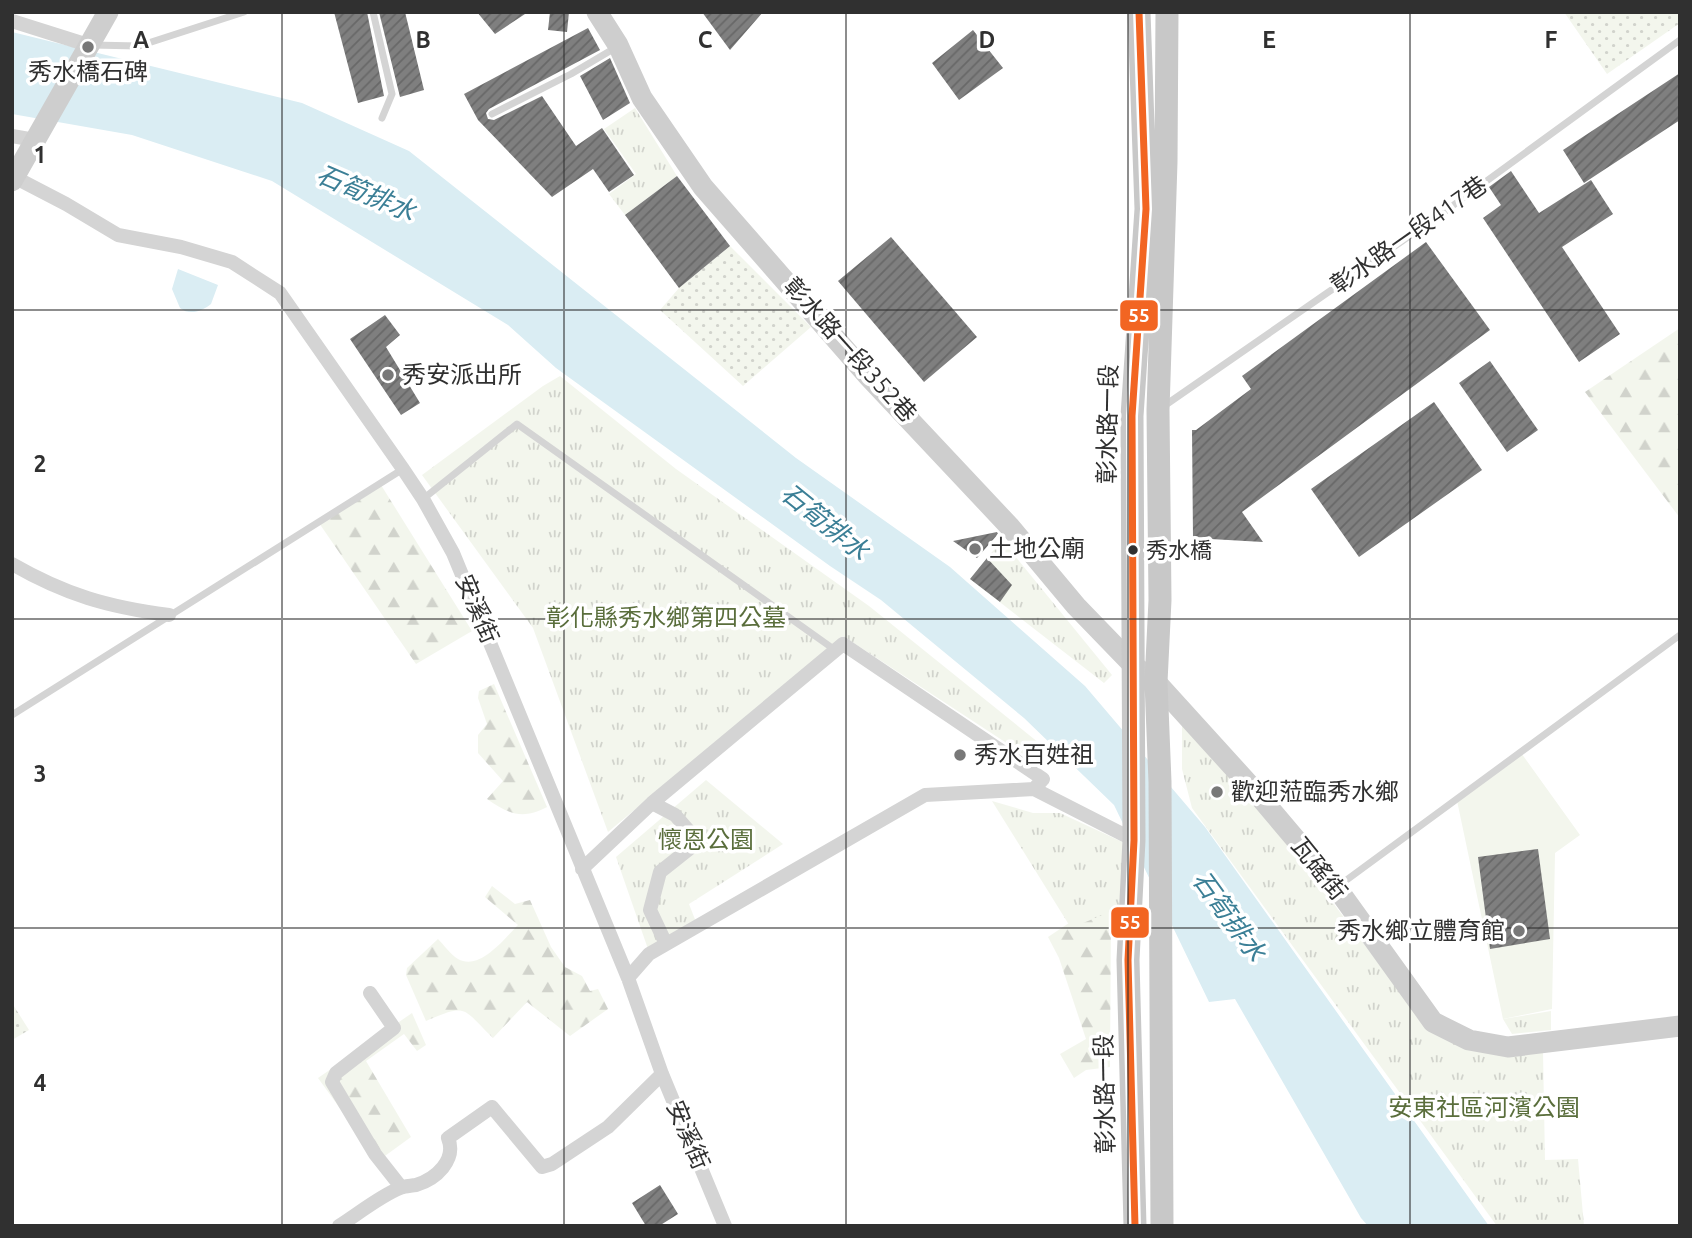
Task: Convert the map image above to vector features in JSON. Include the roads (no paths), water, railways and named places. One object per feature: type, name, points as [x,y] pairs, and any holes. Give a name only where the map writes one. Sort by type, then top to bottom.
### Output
[{"type":"main road","name":"彰水路一段","points":[[1135,1226],[1128,960],[1135,754],[1132,416],[1146,209],[1139,12]]},
{"type":"main road","name":"彰水路一段","points":[[1156,682],[1160,600],[1158,410],[1166,162],[1167,12]]},
{"type":"main road","points":[[1156,682],[1160,782],[1162,1226]]},
{"type":"street","points":[[14,180],[108,12]]},
{"type":"street","name":"彰水路一段352巷","points":[[597,12],[618,45],[642,98],[702,187],[869,376],[1010,527],[1076,606],[1134,666]]},
{"type":"street","points":[[12,21],[88,45]]},
{"type":"street","points":[[12,136],[35,140]]},
{"type":"street","name":"安溪街","points":[[14,180],[66,204],[118,235],[181,247],[232,262],[280,293],[403,469],[423,499],[459,566],[628,978],[662,1074],[726,1226]]},
{"type":"street","points":[[12,564],[84,598],[125,609],[169,615]]},
{"type":"street","points":[[582,869],[652,803],[843,644],[1043,779],[1034,789]]},
{"type":"street","name":"瓦磘街","points":[[1134,666],[1156,682],[1254,790],[1336,887],[1433,1022],[1469,1040],[1508,1046],[1680,1026]]},
{"type":"street","points":[[628,978],[649,954],[925,795],[1034,789],[1134,840]]},
{"type":"street","points":[[652,803],[675,815],[695,838],[689,849],[660,872],[650,910],[666,944]]},
{"type":"street","points":[[370,993],[394,1028],[335,1073],[332,1082],[375,1154],[401,1187]]},
{"type":"street","points":[[339,1226],[401,1187],[427,1181],[441,1171],[451,1154],[452,1146],[448,1138],[492,1107],[542,1167],[552,1164],[608,1126],[662,1074]]},
{"type":"lane","points":[[88,45],[139,46],[244,12]]},
{"type":"lane","points":[[373,12],[392,94],[382,118]]},
{"type":"lane","name":"彰水路一段417巷","points":[[1132,416],[1158,410],[1444,212],[1680,40]]},
{"type":"lane","points":[[492,114],[571,74],[618,45]]},
{"type":"lane","points":[[423,499],[517,424],[835,651]]},
{"type":"lane","points":[[12,715],[403,469]]},
{"type":"lane","points":[[1336,887],[1680,635]]},
{"type":"water","name":"石筍排水","points":[[12,32],[302,103],[409,151],[796,458],[950,567],[1085,686],[1205,827],[1489,1226],[1368,1226],[1235,999],[1209,1002],[1114,805],[1024,718],[881,600],[556,368],[508,325],[272,181],[132,135],[12,114]]},
{"type":"water","points":[[178,269],[218,285],[211,304],[196,312],[180,308],[172,289]]},
{"type":"place","name":"秀水橋石碑","points":[[88,47]]},
{"type":"place","name":"秀安派出所","points":[[388,375]]},
{"type":"place","name":"土地公廟","points":[[975,549]]},
{"type":"place","name":"秀水橋","points":[[1133,550]]},
{"type":"place","name":"秀水百姓祖","points":[[960,755]]},
{"type":"place","name":"歡迎蒞臨秀水鄉","points":[[1217,792]]},
{"type":"place","name":"秀水鄉立體育館","points":[[1519,931]]},
{"type":"park label","name":"彰化縣秀水鄉第四公墓","points":[[666,618]]},
{"type":"park label","name":"懷恩公園","points":[[706,840]]},
{"type":"park label","name":"安東社區河濱公園","points":[[1484,1108]]}]
